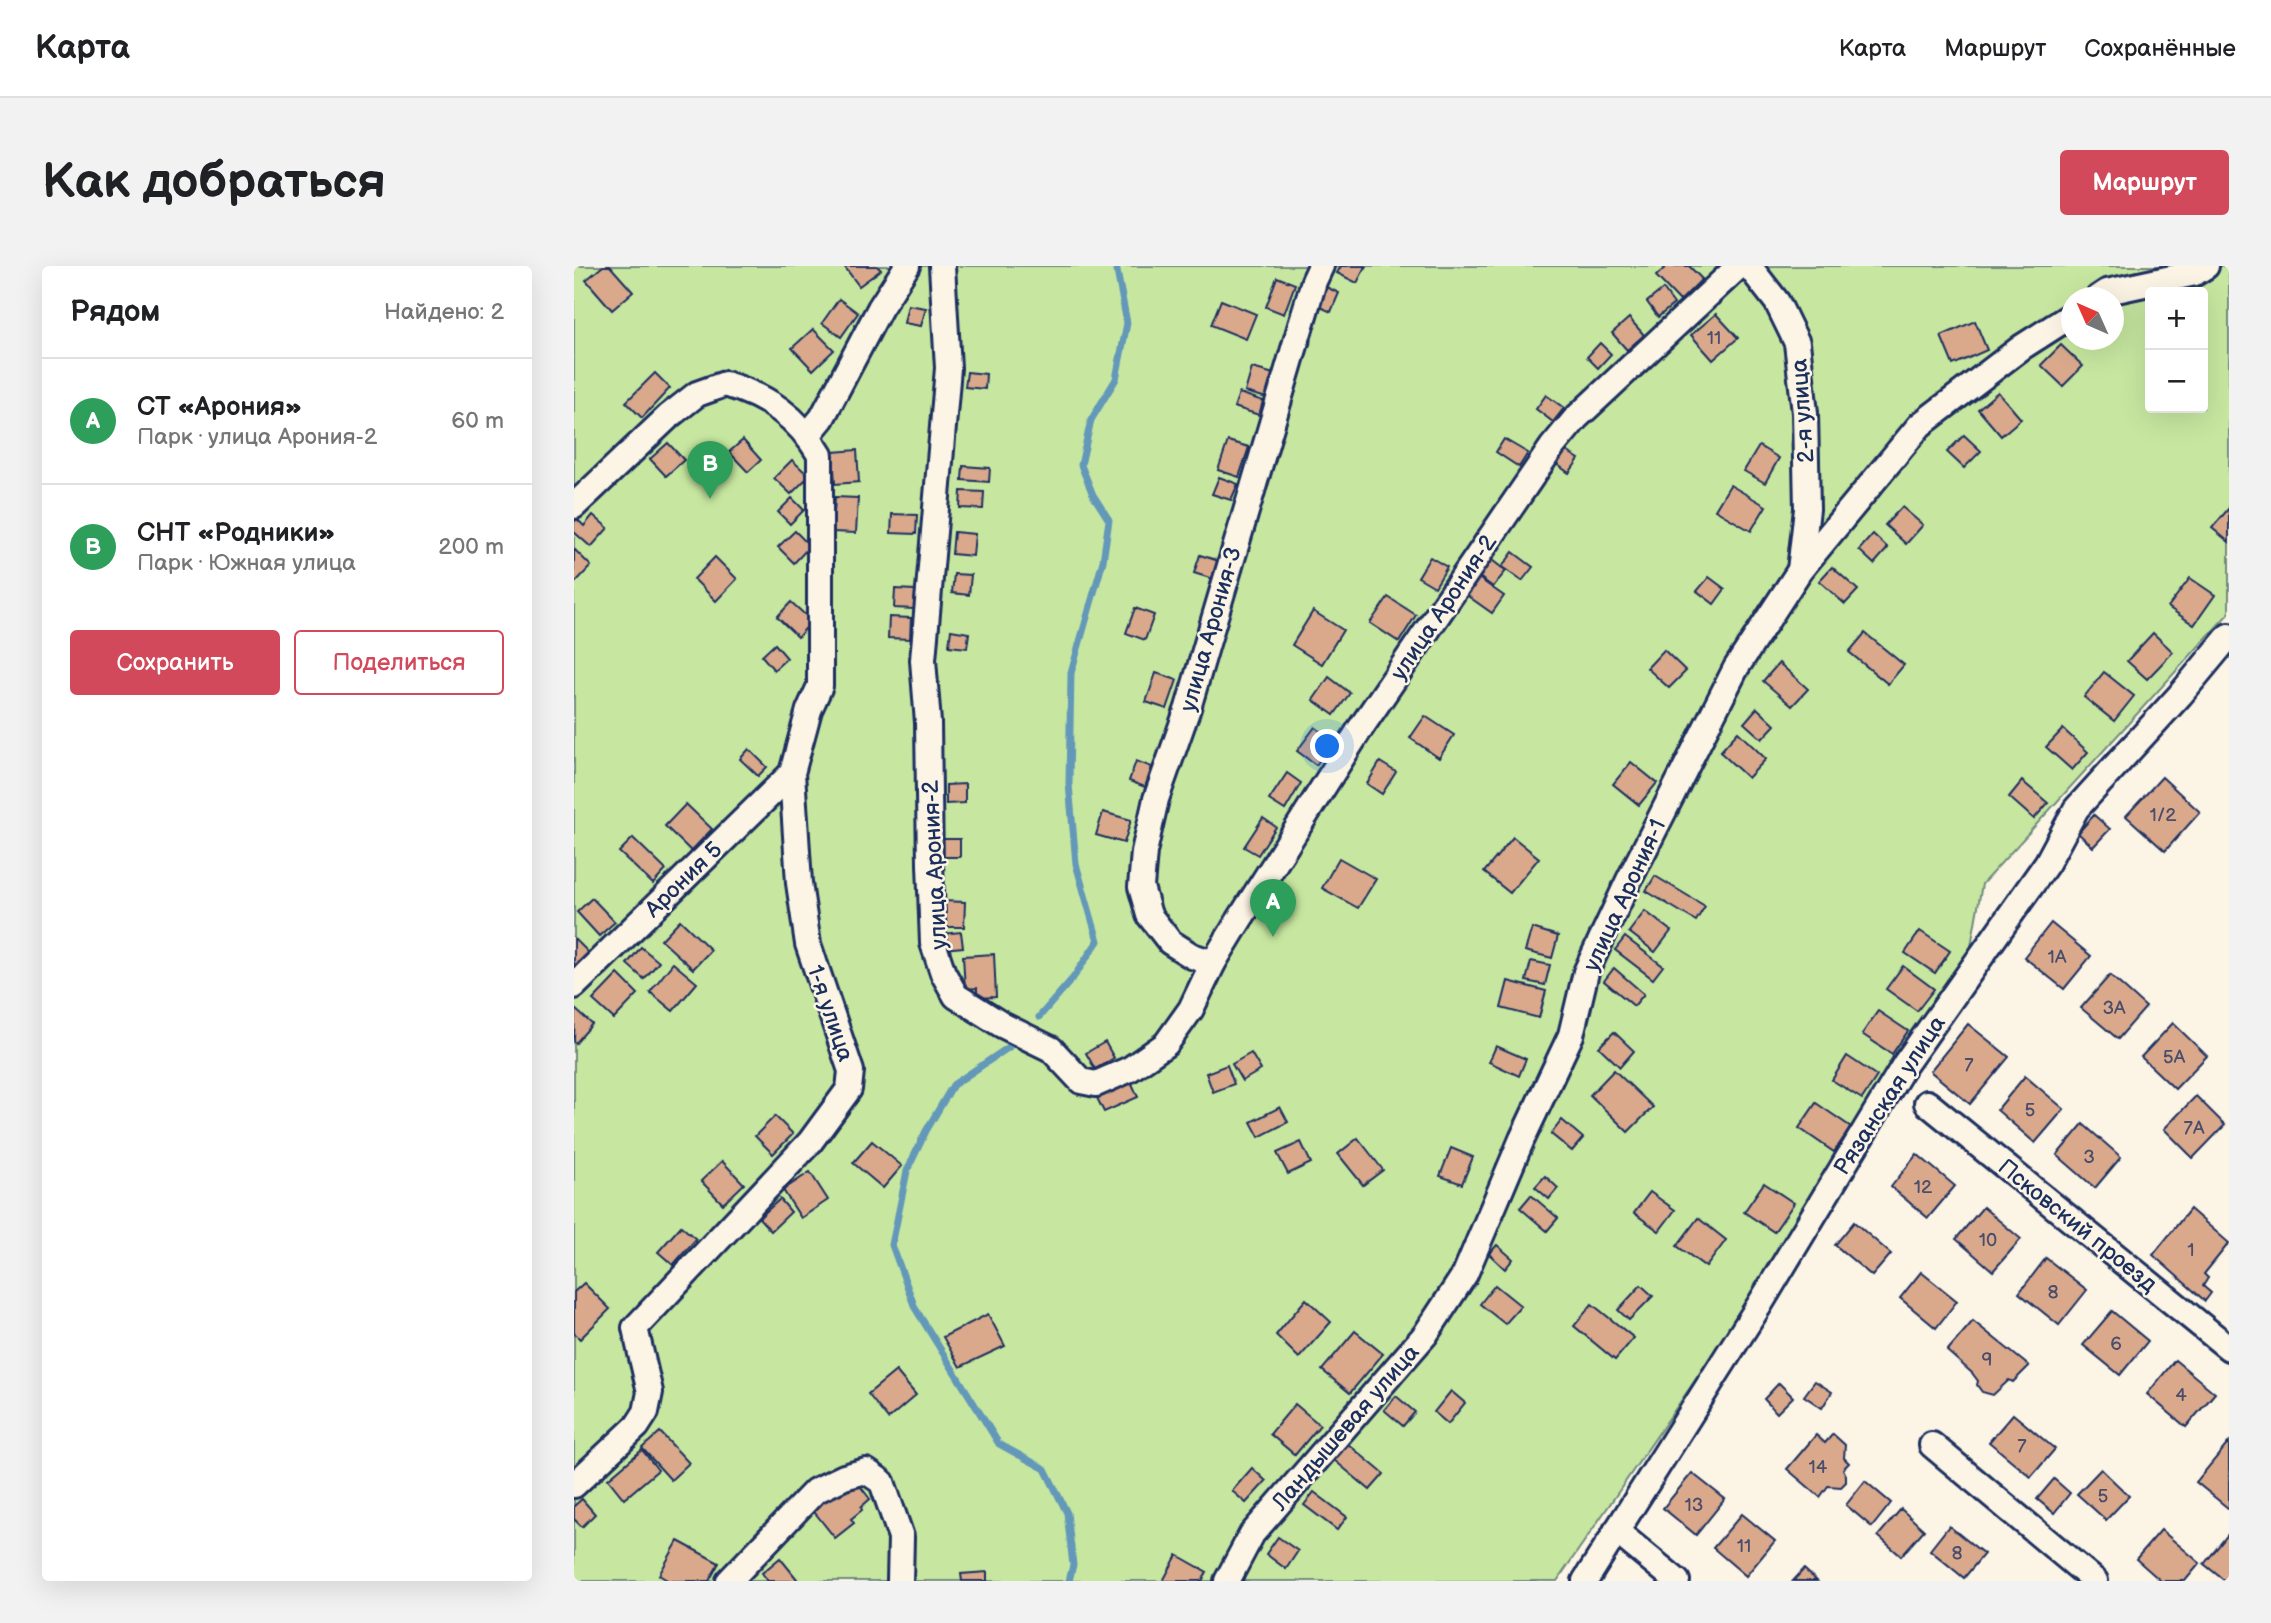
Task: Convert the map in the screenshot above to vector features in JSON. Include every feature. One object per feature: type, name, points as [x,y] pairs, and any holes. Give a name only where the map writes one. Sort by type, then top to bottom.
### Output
[{"type":"street","points":[[574,506],[669,416],[696,394],[709,388],[725,384],[756,395],[773,403],[816,436],[880,308],[907,266]]},
{"type":"street","name":"улица Арония-2","points":[[942,266],[948,368],[923,660],[928,723],[933,943],[943,973],[956,996],[1002,1025],[1051,1049],[1081,1081],[1096,1084],[1130,1069],[1166,1044],[1191,1009],[1213,963],[1360,729],[1552,447],[1576,418],[1739,266]]},
{"type":"street","name":"улица Арония-3","points":[[1213,963],[1192,956],[1170,942],[1149,915],[1141,887],[1144,852],[1156,799],[1188,708],[1314,281],[1321,266]]},
{"type":"street","name":"2-я улица","points":[[1749,266],[1777,302],[1797,344],[1805,413],[1807,509],[1800,570]]},
{"type":"street","points":[[2124,288],[2195,273],[2206,266]]},
{"type":"street","points":[[1800,570],[1920,425],[2022,347],[2061,322]]},
{"type":"street","name":"1-я улица","points":[[574,1485],[637,1426],[646,1412],[650,1392],[635,1328],[810,1142],[849,1089],[851,1072],[808,944],[799,883],[792,773],[809,710],[820,686],[816,436]]},
{"type":"street","name":"улица Арония-1","points":[[1465,1274],[1522,1139],[1571,1035],[1586,972],[1628,882],[1736,668],[1800,570]]},
{"type":"street","name":"Рязанская улица","points":[[1585,1581],[1760,1304],[1905,1064],[2047,863],[2076,809],[2180,695],[2229,636]]},
{"type":"street","name":"Арония 5","points":[[574,986],[792,773]]},
{"type":"street","name":"Псковский проезд","points":[[1927,1102],[2229,1349]]},
{"type":"street","name":"Ландышевая улица","points":[[1227,1581],[1252,1534],[1425,1335],[1465,1274]]},
{"type":"street","points":[[1932,1445],[2095,1581]]},
{"type":"street","points":[[729,1581],[815,1491],[844,1477],[866,1471],[882,1482],[901,1537],[900,1581]]},
{"type":"street","points":[[1616,1531],[1677,1581]]},
{"type":"green space","points":[[574,266],[2229,266],[2229,613],[1982,884],[1963,991],[1557,1581],[574,1581]]},
{"type":"building","points":[[603,266],[610,266],[633,292],[612,310],[586,280]]},
{"type":"building","points":[[844,266],[877,266],[881,270],[859,286]]},
{"type":"building","points":[[1341,266],[1366,266],[1357,283],[1337,273]]},
{"type":"building","points":[[1667,266],[1689,266],[1702,279],[1680,301],[1656,276]]},
{"type":"building","points":[[1277,277],[1295,284],[1284,314],[1266,307]]},
{"type":"building","points":[[1324,286],[1339,293],[1331,312],[1316,305]]},
{"type":"building","points":[[1663,289],[1674,304],[1658,317],[1647,302]]},
{"type":"building","points":[[839,299],[858,313],[841,337],[822,323]]},
{"type":"building","points":[[1221,300],[1256,314],[1246,339],[1211,325]]},
{"type":"building","points":[[908,305],[926,308],[921,326],[904,323]]},
{"type":"building","points":[[1716,314],[1738,338],[1713,360],[1691,335]]},
{"type":"building","points":[[1629,318],[1644,335],[1627,350],[1612,333]]},
{"type":"building","points":[[1975,321],[1987,350],[1953,365],[1941,336]]},
{"type":"building","points":[[813,329],[834,350],[813,370],[792,348]]},
{"type":"building","points":[[1600,343],[1611,354],[1598,368],[1587,357]]},
{"type":"building","points":[[2061,345],[2061,350],[2066,350],[2083,366],[2063,386],[2041,365]]},
{"type":"building","points":[[1252,368],[1274,374],[1267,398],[1245,392]]},
{"type":"building","points":[[967,372],[986,374],[985,389],[965,387]]},
{"type":"building","points":[[655,373],[670,388],[642,418],[626,402]]},
{"type":"building","points":[[1998,392],[2021,419],[2001,436],[1978,409]]},
{"type":"building","points":[[1239,393],[1263,401],[1259,415],[1234,407]]},
{"type":"building","points":[[1546,395],[1564,408],[1553,422],[1536,409]]},
{"type":"building","points":[[1964,435],[1981,451],[1964,468],[1947,452]]},
{"type":"building","points":[[1504,439],[1528,453],[1519,467],[1496,452]]},
{"type":"building","points":[[743,440],[761,460],[748,472],[729,452]]},
{"type":"building","points":[[1228,441],[1249,447],[1239,477],[1218,470]]},
{"type":"building","points":[[668,443],[684,460],[666,476],[650,459]]},
{"type":"building","points":[[1759,446],[1779,458],[1765,483],[1744,471]]},
{"type":"building","points":[[857,450],[859,482],[835,484],[833,452]]},
{"type":"building","points":[[1565,450],[1579,459],[1569,473],[1555,463]]},
{"type":"building","points":[[792,460],[809,476],[791,494],[774,478]]},
{"type":"building","points":[[963,466],[990,468],[989,482],[962,480]]},
{"type":"building","points":[[1219,477],[1238,484],[1231,500],[1212,494]]},
{"type":"building","points":[[1730,485],[1766,506],[1751,531],[1715,510]]},
{"type":"building","points":[[961,491],[984,492],[983,509],[960,508]]},
{"type":"building","points":[[835,497],[858,498],[856,533],[833,532]]},
{"type":"building","points":[[792,498],[804,510],[790,524],[778,512]]},
{"type":"building","points":[[1902,507],[1923,525],[1906,544],[1885,525]]},
{"type":"building","points":[[2229,508],[2229,542],[2212,528]]},
{"type":"building","points":[[892,514],[917,515],[916,534],[891,533]]},
{"type":"building","points":[[593,515],[608,528],[591,547],[574,532],[574,522],[577,519],[584,526]]},
{"type":"building","points":[[795,531],[810,546],[794,563],[778,547]]},
{"type":"building","points":[[954,532],[975,534],[973,556],[952,554]]},
{"type":"building","points":[[1873,534],[1888,548],[1874,564],[1859,550]]},
{"type":"building","points":[[574,549],[591,566],[574,584]]},
{"type":"building","points":[[1513,552],[1533,567],[1522,581],[1502,567]]},
{"type":"building","points":[[1200,555],[1219,561],[1213,579],[1194,573]]},
{"type":"building","points":[[715,557],[737,579],[716,601],[694,579]]},
{"type":"building","points":[[1430,557],[1447,567],[1435,587],[1418,577]]},
{"type":"building","points":[[1488,557],[1506,571],[1493,587],[1475,574]]},
{"type":"building","points":[[1832,567],[1858,590],[1845,604],[1819,581]]},
{"type":"building","points":[[954,574],[971,575],[969,595],[952,593]]},
{"type":"building","points":[[1477,577],[1504,596],[1492,613],[1465,594]]},
{"type":"building","points":[[1709,577],[1725,589],[1714,604],[1697,591]]},
{"type":"building","points":[[2190,578],[2215,595],[2194,625],[2168,607]]},
{"type":"building","points":[[895,589],[915,590],[914,609],[894,608]]},
{"type":"building","points":[[1388,597],[1416,615],[1399,642],[1370,623]]},
{"type":"building","points":[[791,602],[812,621],[798,637],[777,617]]},
{"type":"building","points":[[1135,608],[1154,615],[1145,640],[1126,633]]},
{"type":"building","points":[[1313,611],[1343,630],[1322,664],[1292,645]]},
{"type":"building","points":[[889,617],[911,618],[910,639],[888,638]]},
{"type":"building","points":[[951,630],[969,633],[967,648],[949,646]]},
{"type":"building","points":[[1865,633],[1904,665],[1888,684],[1849,652]]},
{"type":"building","points":[[2153,633],[2173,652],[2147,679],[2127,661]]},
{"type":"building","points":[[775,644],[787,658],[774,670],[762,656]]},
{"type":"building","points":[[1664,650],[1686,671],[1669,688],[1647,668]]},
{"type":"building","points":[[1779,663],[1808,689],[1792,706],[1763,681]]},
{"type":"building","points":[[2104,672],[2134,696],[2114,721],[2084,697]]},
{"type":"building","points":[[1156,673],[1177,680],[1167,709],[1146,702]]},
{"type":"building","points":[[1329,677],[1350,693],[1334,715],[1313,700]]},
{"type":"building","points":[[1757,708],[1775,725],[1762,739],[1744,723]]},
{"type":"building","points":[[1425,716],[1454,735],[1439,758],[1410,738]]},
{"type":"building","points":[[1315,727],[1334,741],[1316,765],[1297,751]]},
{"type":"building","points":[[2063,729],[2088,752],[2072,770],[2046,747]]},
{"type":"building","points":[[1738,732],[1766,759],[1748,778],[1720,752]]},
{"type":"building","points":[[749,749],[767,767],[758,776],[740,759]]},
{"type":"building","points":[[1136,761],[1152,767],[1145,787],[1129,781]]},
{"type":"building","points":[[1380,762],[1396,772],[1382,794],[1367,784]]},
{"type":"building","points":[[1631,762],[1657,783],[1639,805],[1613,784]]},
{"type":"building","points":[[1287,773],[1301,783],[1285,810],[1269,800]]},
{"type":"building","points":[[2162,777],[2200,812],[2165,851],[2126,816]]},
{"type":"building","points":[[2022,781],[2048,803],[2034,819],[2009,797]]},
{"type":"building","points":[[965,784],[965,803],[946,804],[946,785]]},
{"type":"building","points":[[686,804],[712,829],[691,851],[665,826]]},
{"type":"building","points":[[1103,812],[1131,820],[1124,843],[1096,835]]},
{"type":"building","points":[[2094,815],[2110,829],[2093,847],[2078,833]]},
{"type":"building","points":[[1263,818],[1276,827],[1258,855],[1244,847]]},
{"type":"building","points":[[1513,837],[1539,858],[1510,893],[1484,872]]},
{"type":"building","points":[[633,838],[666,870],[653,884],[619,852]]},
{"type":"building","points":[[943,839],[960,839],[960,857],[942,857]]},
{"type":"building","points":[[1339,858],[1376,879],[1358,908],[1322,888]]},
{"type":"building","points":[[1655,876],[1705,906],[1696,921],[1646,891]]},
{"type":"building","points":[[592,898],[615,922],[599,936],[577,912]]},
{"type":"building","points":[[942,901],[965,902],[964,927],[941,927]]},
{"type":"building","points":[[1645,911],[1671,931],[1655,952],[1629,932]]},
{"type":"building","points":[[680,920],[711,950],[693,969],[661,940]]},
{"type":"building","points":[[2051,923],[2091,956],[2064,989],[2024,957]]},
{"type":"building","points":[[1532,928],[1558,936],[1552,958],[1525,951]]},
{"type":"building","points":[[1920,931],[1950,951],[1935,973],[1905,953]]},
{"type":"building","points":[[961,932],[963,947],[943,949],[941,934]]},
{"type":"building","points":[[1625,937],[1663,966],[1653,979],[1615,950]]},
{"type":"building","points":[[574,938],[590,954],[574,970]]},
{"type":"building","points":[[641,947],[659,962],[644,979],[627,964]]},
{"type":"building","points":[[994,954],[996,997],[977,998],[977,988],[965,989],[963,956]]},
{"type":"building","points":[[1531,961],[1550,965],[1545,985],[1526,981]]},
{"type":"building","points":[[673,963],[697,983],[673,1011],[650,992]]},
{"type":"building","points":[[1903,966],[1934,989],[1917,1011],[1886,989]]},
{"type":"building","points":[[1614,968],[1644,994],[1634,1006],[1604,981]]},
{"type":"building","points":[[618,974],[638,994],[614,1019],[593,1000]]},
{"type":"building","points":[[2110,975],[2146,1007],[2118,1039],[2081,1008]]},
{"type":"building","points":[[1508,981],[1546,991],[1539,1018],[1501,1008]]},
{"type":"building","points":[[575,1009],[592,1024],[576,1043],[574,1041]]},
{"type":"building","points":[[1878,1011],[1908,1031],[1892,1054],[1862,1034]]},
{"type":"building","points":[[2173,1023],[2207,1056],[2175,1089],[2141,1057]]},
{"type":"building","points":[[1968,1024],[2009,1057],[1970,1104],[1930,1071]]},
{"type":"building","points":[[1614,1032],[1634,1051],[1620,1067],[1599,1047]]},
{"type":"building","points":[[1105,1042],[1114,1058],[1095,1069],[1086,1053]]},
{"type":"building","points":[[1496,1046],[1526,1059],[1519,1076],[1489,1062]]},
{"type":"building","points":[[1251,1053],[1261,1070],[1242,1081],[1232,1064]]},
{"type":"building","points":[[1847,1056],[1877,1076],[1862,1099],[1832,1080]]},
{"type":"building","points":[[1227,1065],[1234,1084],[1213,1092],[1206,1073]]},
{"type":"building","points":[[1614,1070],[1653,1107],[1628,1132],[1590,1095]]},
{"type":"building","points":[[2025,1076],[2064,1109],[2035,1143],[1997,1110]]},
{"type":"building","points":[[1130,1079],[1138,1097],[1104,1112],[1095,1094]]},
{"type":"building","points":[[2196,1096],[2225,1125],[2193,1158],[2164,1129]]},
{"type":"building","points":[[1816,1103],[1851,1127],[1834,1152],[1799,1128]]},
{"type":"building","points":[[1280,1107],[1288,1122],[1259,1137],[1251,1122]]},
{"type":"building","points":[[775,1116],[793,1134],[773,1154],[755,1136]]},
{"type":"building","points":[[1562,1120],[1583,1138],[1572,1151],[1551,1134]]},
{"type":"building","points":[[2083,1124],[2121,1157],[2095,1188],[2057,1155]]},
{"type":"building","points":[[1358,1138],[1383,1170],[1363,1185],[1338,1154]]},
{"type":"building","points":[[872,1141],[902,1166],[883,1188],[853,1163]]},
{"type":"building","points":[[1301,1142],[1311,1163],[1288,1174],[1277,1153]]},
{"type":"building","points":[[1451,1148],[1473,1157],[1462,1184],[1440,1176]]},
{"type":"building","points":[[1917,1154],[1955,1186],[1928,1218],[1891,1187]]},
{"type":"building","points":[[722,1161],[744,1184],[723,1204],[701,1181]]},
{"type":"building","points":[[810,1172],[828,1200],[801,1218],[783,1190]]},
{"type":"building","points":[[1545,1176],[1558,1188],[1549,1199],[1535,1187]]},
{"type":"building","points":[[1764,1183],[1794,1203],[1774,1232],[1744,1212]]},
{"type":"building","points":[[1650,1192],[1675,1210],[1659,1231],[1634,1213]]},
{"type":"building","points":[[1531,1195],[1558,1218],[1547,1231],[1520,1208]]},
{"type":"building","points":[[780,1199],[791,1212],[771,1231],[759,1218]]},
{"type":"building","points":[[1983,1207],[2021,1239],[1993,1271],[1956,1239]]},
{"type":"building","points":[[2190,1209],[2229,1243],[2204,1274],[2208,1278],[2203,1286],[2211,1293],[2205,1301],[2153,1255]]},
{"type":"building","points":[[1698,1218],[1726,1240],[1706,1267],[1677,1246]]},
{"type":"building","points":[[1854,1222],[1891,1254],[1872,1276],[1835,1245]]},
{"type":"building","points":[[681,1226],[696,1239],[673,1265],[658,1252]]},
{"type":"building","points":[[1497,1245],[1513,1259],[1505,1269],[1489,1254]]},
{"type":"building","points":[[2046,1258],[2087,1290],[2059,1325],[2019,1293]]},
{"type":"building","points":[[1921,1272],[1957,1301],[1936,1328],[1900,1298]]},
{"type":"building","points":[[584,1283],[610,1309],[580,1339],[574,1333],[574,1292]]},
{"type":"building","points":[[1495,1285],[1521,1306],[1505,1324],[1480,1304]]},
{"type":"building","points":[[1641,1285],[1653,1296],[1629,1320],[1618,1310]]},
{"type":"building","points":[[1306,1299],[1331,1322],[1299,1358],[1276,1335]]},
{"type":"building","points":[[1592,1304],[1634,1338],[1615,1360],[1574,1326]]},
{"type":"building","points":[[2112,1311],[2148,1341],[2120,1375],[2083,1345]]},
{"type":"building","points":[[988,1314],[1005,1346],[960,1367],[943,1337]]},
{"type":"building","points":[[1973,1321],[2029,1366],[2013,1382],[2009,1380],[1993,1395],[1982,1392],[1972,1373],[1947,1351]]},
{"type":"building","points":[[1355,1331],[1383,1354],[1350,1393],[1322,1370]]},
{"type":"building","points":[[2175,1360],[2215,1393],[2186,1427],[2147,1394]]},
{"type":"building","points":[[896,1371],[916,1395],[888,1419],[868,1394]]},
{"type":"building","points":[[1815,1381],[1832,1392],[1822,1408],[1804,1396]]},
{"type":"building","points":[[1779,1383],[1793,1397],[1777,1413],[1764,1399]]},
{"type":"building","points":[[1451,1391],[1465,1403],[1448,1424],[1434,1412]]},
{"type":"building","points":[[1396,1396],[1415,1412],[1403,1426],[1384,1410]]},
{"type":"building","points":[[1295,1404],[1320,1425],[1295,1455],[1270,1434]]},
{"type":"building","points":[[2013,1414],[2055,1449],[2031,1477],[1989,1442]]},
{"type":"building","points":[[660,1432],[689,1463],[671,1480],[642,1448]]},
{"type":"building","points":[[1833,1434],[1845,1445],[1844,1458],[1849,1463],[1843,1469],[1846,1482],[1841,1487],[1828,1486],[1820,1497],[1787,1469],[1816,1435],[1825,1443]]},
{"type":"building","points":[[2229,1442],[2229,1509],[2196,1482]]},
{"type":"building","points":[[1348,1444],[1384,1474],[1370,1490],[1334,1460]]},
{"type":"building","points":[[642,1450],[658,1470],[624,1499],[608,1479]]},
{"type":"building","points":[[1252,1468],[1266,1481],[1246,1503],[1232,1491]]},
{"type":"building","points":[[2101,1469],[2129,1496],[2106,1520],[2077,1494]]},
{"type":"building","points":[[1692,1473],[1725,1499],[1696,1535],[1663,1508]]},
{"type":"building","points":[[2054,1479],[2070,1493],[2054,1513],[2037,1499]]},
{"type":"building","points":[[1865,1481],[1891,1503],[1872,1527],[1846,1505]]},
{"type":"building","points":[[857,1482],[870,1499],[851,1519],[854,1523],[835,1538],[812,1509],[843,1485]]},
{"type":"building","points":[[1314,1492],[1347,1517],[1337,1530],[1304,1505]]},
{"type":"building","points":[[582,1499],[595,1514],[582,1527],[574,1519],[574,1506]]},
{"type":"building","points":[[1901,1509],[1924,1530],[1901,1556],[1878,1536]]},
{"type":"building","points":[[1742,1514],[1775,1541],[1746,1576],[1713,1548]]},
{"type":"building","points":[[1949,1526],[1984,1554],[1964,1578],[1930,1550]]},
{"type":"building","points":[[2161,1530],[2200,1563],[2185,1581],[2161,1581],[2136,1559]]},
{"type":"building","points":[[2229,1533],[2229,1581],[2225,1581],[2204,1564]]},
{"type":"building","points":[[1278,1537],[1298,1551],[1286,1569],[1266,1554]]},
{"type":"building","points":[[678,1541],[719,1563],[709,1581],[669,1581],[659,1575]]},
{"type":"building","points":[[1177,1555],[1207,1572],[1202,1581],[1163,1581]]},
{"type":"building","points":[[780,1558],[797,1579],[795,1581],[768,1581],[762,1573]]},
{"type":"building","points":[[1804,1569],[1817,1581],[1793,1581]]},
{"type":"building","points":[[987,1572],[987,1581],[962,1581],[961,1574]]},
{"type":"waterway","points":[[1039,1017],[1073,978],[1098,941],[1076,864],[1069,784],[1071,673],[1103,561],[1109,520],[1093,495],[1081,465],[1091,420],[1116,379],[1127,323],[1116,266]]},
{"type":"waterway","points":[[1009,1047],[953,1085],[926,1131],[907,1171],[892,1245],[915,1308],[999,1444],[1045,1469],[1067,1513],[1073,1565],[1069,1581]]},
{"type":"place","name":"СНТ «Родники»","points":[[710,499]]},
{"type":"place","name":"СТ «Арония»","points":[[1273,937]]}]
